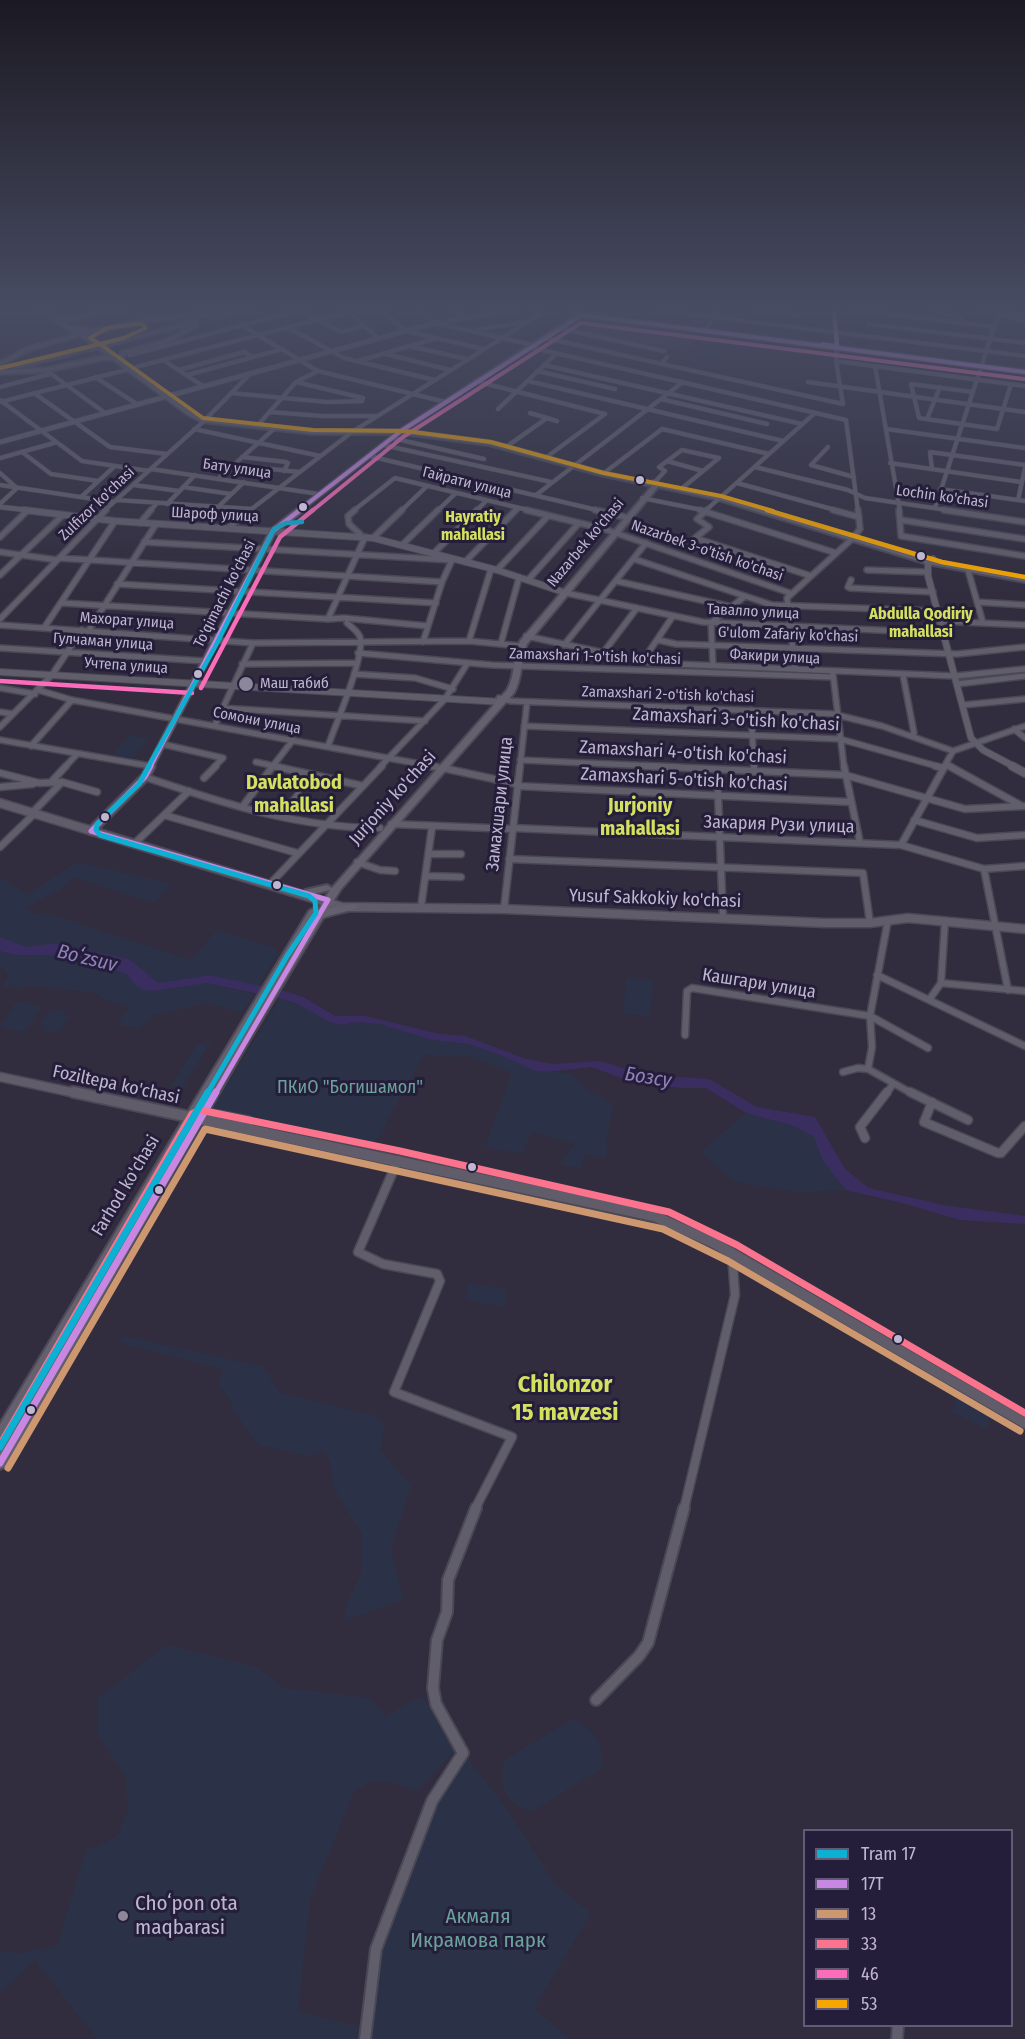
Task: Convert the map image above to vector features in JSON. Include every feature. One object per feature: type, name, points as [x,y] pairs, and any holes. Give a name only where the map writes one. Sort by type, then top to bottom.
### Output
[{"type":"main road","points":[[179,405],[190,414],[204,420],[274,428],[353,431]]},
{"type":"main road","name":"To'qimachi ko'chasi","points":[[91,831],[145,777],[273,531],[400,431],[439,405]]},
{"type":"main road","points":[[204,420],[313,430],[400,431],[507,446],[655,484]]},
{"type":"main road","points":[[507,446],[604,472],[721,497],[968,570],[1025,579]]},
{"type":"main road","name":"Nazarbek ko'chasi","points":[[516,665],[513,654],[519,645],[655,484]]},
{"type":"main road","points":[[932,560],[1025,579]]},
{"type":"main road","name":"Jurjoniy ko'chasi","points":[[325,898],[516,684],[516,665]]},
{"type":"main road","name":"Jurjoniy ko'chasi","points":[[290,957],[325,898],[380,828],[440,767]]},
{"type":"main road","points":[[0,803],[270,884],[325,898]]},
{"type":"main road","points":[[307,894],[315,916],[332,910],[353,907]]},
{"type":"main road","name":"Yusuf Sakkokiy ko'chasi","points":[[325,898],[345,903],[421,907]]},
{"type":"main road","name":"Yusuf Sakkokiy ko'chasi","points":[[325,898],[353,907],[504,909],[870,922],[908,918],[1025,929]]},
{"type":"main road","name":"Farhod ko'chasi","points":[[2,1457],[196,1115],[290,957]]},
{"type":"main road","name":"Foziltepa ko'chasi","points":[[0,1075],[655,1212],[734,1251],[1025,1415]]},
{"type":"main road","name":"Farhod ko'chasi","points":[[0,1436],[196,1115]]},
{"type":"main road","name":"Foziltepa ko'chasi","points":[[196,1115],[654,1216],[734,1251],[1025,1423]]},
{"type":"street","name":"Бату улица","points":[[6,405],[82,461],[319,494]]},
{"type":"street","points":[[50,405],[110,447],[167,454]]},
{"type":"street","points":[[94,405],[105,413]]},
{"type":"street","points":[[0,442],[132,405]]},
{"type":"street","name":"Zulfizor ko'chasi","points":[[0,619],[96,519],[219,405]]},
{"type":"street","points":[[258,425],[276,405]]},
{"type":"street","points":[[228,528],[353,431],[394,405]]},
{"type":"street","points":[[498,409],[502,405]]},
{"type":"street","points":[[548,456],[605,414],[570,405]]},
{"type":"street","points":[[631,405],[783,441]]},
{"type":"street","points":[[536,495],[652,405]]},
{"type":"street","points":[[687,405],[767,424]]},
{"type":"street","points":[[721,405],[802,424]]},
{"type":"street","points":[[782,405],[845,420],[860,530],[854,538],[790,593],[786,606],[794,648],[795,669]]},
{"type":"street","points":[[881,405],[902,537],[1025,556]]},
{"type":"street","points":[[916,405],[918,417],[998,429],[1005,405]]},
{"type":"street","points":[[927,419],[933,405]]},
{"type":"street","points":[[934,508],[969,405]]},
{"type":"street","points":[[977,405],[1025,412]]},
{"type":"street","points":[[270,412],[322,416],[377,416]]},
{"type":"street","points":[[530,413],[557,421]]},
{"type":"street","points":[[810,576],[695,538],[708,528],[697,519],[815,413]]},
{"type":"street","points":[[507,446],[547,418]]},
{"type":"street","points":[[218,479],[256,443],[264,440],[274,428]]},
{"type":"street","points":[[194,429],[320,456]]},
{"type":"street","points":[[604,472],[662,429],[770,454]]},
{"type":"street","points":[[886,429],[1025,448]]},
{"type":"street","points":[[392,438],[484,459]]},
{"type":"street","points":[[0,458],[54,442]]},
{"type":"street","points":[[382,445],[551,482]]},
{"type":"street","points":[[828,447],[811,465],[854,477]]},
{"type":"street","points":[[655,484],[665,471],[659,468],[683,449],[719,458],[681,489]]},
{"type":"street","points":[[22,452],[51,474],[98,481]]},
{"type":"street","points":[[932,469],[929,452],[1025,467],[1018,501]]},
{"type":"street","points":[[369,456],[627,518]]},
{"type":"street","points":[[242,457],[286,462],[288,463],[284,471]]},
{"type":"street","points":[[667,461],[703,471]]},
{"type":"street","points":[[890,463],[1021,482]]},
{"type":"street","points":[[234,465],[299,472]]},
{"type":"street","points":[[81,497],[116,466]]},
{"type":"street","name":"Lochin ko'chasi","points":[[755,467],[897,503],[1025,522]]},
{"type":"street","points":[[0,472],[17,488]]},
{"type":"street","points":[[167,504],[195,476]]},
{"type":"street","name":"Гайрати улица","points":[[362,537],[349,524],[348,516],[395,478],[615,533]]},
{"type":"street","points":[[219,507],[244,482]]},
{"type":"street","points":[[737,483],[858,517]]},
{"type":"street","points":[[0,485],[115,501],[252,509]]},
{"type":"street","points":[[134,485],[231,494]]},
{"type":"street","points":[[373,538],[427,486]]},
{"type":"street","points":[[0,506],[17,488]]},
{"type":"street","points":[[940,489],[1025,501]]},
{"type":"street","points":[[402,545],[456,493]]},
{"type":"street","points":[[644,498],[705,511],[836,553]]},
{"type":"street","points":[[433,554],[486,501]]},
{"type":"street","points":[[140,523],[157,503]]},
{"type":"street","name":"Шароф улица","points":[[0,506],[115,521],[373,538],[494,569],[564,592]]},
{"type":"street","points":[[465,562],[518,508]]},
{"type":"street","points":[[0,537],[27,511]]},
{"type":"street","points":[[0,575],[63,516]]},
{"type":"street","points":[[469,641],[494,569],[548,516]]},
{"type":"street","points":[[901,520],[1025,539]]},
{"type":"street","points":[[44,628],[115,521]]},
{"type":"street","points":[[528,580],[579,523]]},
{"type":"street","points":[[89,630],[156,524]]},
{"type":"street","name":"Nazarbek 3-o'tish ko'chasi","points":[[615,533],[790,593]]},
{"type":"street","points":[[328,619],[357,555],[362,537]]},
{"type":"street","points":[[144,542],[452,560],[442,582],[423,642]]},
{"type":"street","points":[[564,645],[646,543]]},
{"type":"street","points":[[0,552],[58,559],[347,574],[442,582]]},
{"type":"street","points":[[634,560],[772,605],[937,611]]},
{"type":"street","points":[[932,560],[928,565],[928,572],[970,738],[983,750],[1025,773]]},
{"type":"street","points":[[867,570],[928,572]]},
{"type":"street","points":[[968,570],[983,623]]},
{"type":"street","points":[[501,643],[519,578]]},
{"type":"street","points":[[850,580],[848,587],[850,588],[933,592]]},
{"type":"street","points":[[616,581],[732,607]]},
{"type":"street","points":[[117,584],[436,603]]},
{"type":"street","name":"Тавалло улица","points":[[564,592],[711,623],[942,633]]},
{"type":"street","points":[[713,666],[711,623],[744,597]]},
{"type":"street","points":[[977,602],[1025,605]]},
{"type":"street","points":[[62,603],[328,619],[344,618],[428,626]]},
{"type":"street","points":[[603,653],[638,608]]},
{"type":"street","points":[[642,662],[674,616]]},
{"type":"street","points":[[939,621],[1025,625]]},
{"type":"street","points":[[328,746],[354,674],[361,643],[359,634],[347,623]]},
{"type":"street","name":"Махорат улица","points":[[0,625],[253,643],[469,641],[519,645]]},
{"type":"street","points":[[0,727],[52,675],[82,630]]},
{"type":"street","name":"Факири улица","points":[[527,636],[642,662],[795,669],[833,674],[903,675],[956,680],[1025,676]]},
{"type":"street","name":"G'ulom Zafariy ko'chasi","points":[[658,640],[676,644],[949,654],[1025,647]]},
{"type":"street","points":[[215,725],[253,643]]},
{"type":"street","name":"Гулчаман улица","points":[[0,648],[205,661]]},
{"type":"street","name":"Zamaxshari 1-o'tish ko'chasi","points":[[358,653],[467,664],[833,674]]},
{"type":"street","points":[[242,664],[356,663]]},
{"type":"street","points":[[270,884],[445,699],[467,664]]},
{"type":"street","name":"Факири улица","points":[[956,680],[1025,669]]},
{"type":"street","name":"Учтепа улица","points":[[0,672],[346,694],[500,701]]},
{"type":"street","points":[[354,674],[415,678],[453,689]]},
{"type":"street","points":[[833,674],[845,775],[860,843]]},
{"type":"street","points":[[903,675],[914,733],[911,736]]},
{"type":"street","name":"Сомони улица","points":[[0,688],[37,692],[440,767]]},
{"type":"street","points":[[963,705],[1025,699]]},
{"type":"street","points":[[31,746],[72,700]]},
{"type":"street","name":"Zamaxshari 2-o'tish ko'chasi","points":[[500,701],[837,714],[953,751]]},
{"type":"street","name":"Замахшари улица","points":[[504,909],[526,702]]},
{"type":"street","points":[[222,708],[425,721]]},
{"type":"street","points":[[751,710],[754,771]]},
{"type":"street","points":[[0,712],[14,714]]},
{"type":"street","name":"Zamaxshari 3-o'tish ko'chasi","points":[[524,726],[840,739],[945,766]]},
{"type":"street","points":[[901,844],[953,751],[1025,726]]},
{"type":"street","points":[[1014,729],[1025,738]]},
{"type":"street","points":[[0,740],[150,766]]},
{"type":"street","points":[[243,806],[293,740]]},
{"type":"street","points":[[162,744],[224,759],[204,778]]},
{"type":"street","points":[[52,781],[77,754]]},
{"type":"street","name":"Zamaxshari 4-o'tish ko'chasi","points":[[520,760],[845,775],[965,809],[1024,807]]},
{"type":"street","points":[[256,762],[363,786]]},
{"type":"street","points":[[945,766],[1024,807]]},
{"type":"street","name":"Zamaxshari 5-o'tish ko'chasi","points":[[440,767],[517,785],[850,802]]},
{"type":"street","points":[[717,770],[723,918]]},
{"type":"street","points":[[0,773],[39,783]]},
{"type":"street","points":[[145,777],[315,825],[380,828]]},
{"type":"street","points":[[0,787],[52,781],[97,792]]},
{"type":"street","points":[[0,847],[3,841],[34,813],[62,782]]},
{"type":"street","points":[[134,844],[189,791]]},
{"type":"street","points":[[281,816],[298,795]]},
{"type":"street","points":[[164,815],[297,853]]},
{"type":"street","points":[[914,820],[977,838],[1025,835]]},
{"type":"street","name":"Закария Рузи улица","points":[[391,824],[901,844],[984,869]]},
{"type":"street","points":[[421,907],[432,827]]},
{"type":"street","points":[[429,854],[461,854]]},
{"type":"street","points":[[510,859],[863,873],[870,922]]},
{"type":"street","points":[[357,862],[380,870],[395,871]]},
{"type":"street","points":[[1008,990],[984,869],[1025,866]]},
{"type":"street","points":[[426,876],[461,877]]},
{"type":"street","points":[[868,1069],[872,1047],[870,1016],[888,920]]},
{"type":"street","points":[[929,1000],[941,983],[945,921]]},
{"type":"street","points":[[877,975],[1025,1046]]},
{"type":"street","points":[[941,983],[1025,991]]},
{"type":"street","name":"Кашгари улица","points":[[686,1035],[687,991],[692,988],[870,1016],[928,1048]]},
{"type":"street","points":[[843,1072],[858,1068],[868,1069],[893,1084],[968,1120]]},
{"type":"street","points":[[865,1138],[860,1127],[893,1084]]},
{"type":"street","points":[[932,1102],[924,1122],[998,1153],[1001,1153],[1025,1126]]},
{"type":"street","points":[[365,2039],[376,1949],[432,1801],[463,1753],[436,1704],[433,1688],[437,1640],[447,1612],[448,1580],[469,1521],[512,1437],[394,1392],[440,1281],[437,1274],[384,1264],[358,1252],[398,1160]]},
{"type":"street","points":[[596,1700],[639,1656],[648,1643],[693,1475],[735,1295],[734,1251]]},
{"type":"green space","points":[[129,735],[149,738],[133,758],[113,755]]},
{"type":"green space","points":[[78,862],[171,884],[154,903],[74,877],[62,888],[25,909],[41,916],[44,913],[191,960],[217,930],[275,948],[278,954],[258,986],[210,975],[158,983],[129,959],[55,943],[26,947],[0,937],[0,877],[27,894]]},
{"type":"green space","points":[[0,951],[15,955],[61,955],[86,961],[127,974],[134,984],[154,991],[207,983],[254,994],[242,1013],[208,1003],[153,1015],[140,1029],[117,1024],[130,1006],[106,1000],[95,993],[25,985],[22,989],[3,986],[8,976],[3,967],[0,967]]},
{"type":"green space","points":[[626,978],[653,980],[650,1016],[623,1014]]},
{"type":"green space","name":"ПКиО \"Богишамол\"","points":[[280,999],[298,1004],[327,1021],[340,1025],[359,1022],[379,1024],[432,1040],[469,1044],[535,1071],[571,1073],[590,1092],[614,1103],[606,1140],[608,1151],[605,1158],[586,1154],[580,1169],[560,1164],[575,1144],[532,1132],[522,1154],[485,1147],[512,1073],[465,1055],[450,1057],[418,1054],[424,1055],[376,1142],[218,1110],[214,1106]]},
{"type":"green space","points":[[17,1001],[42,1007],[24,1032],[0,1027]]},
{"type":"green space","points":[[56,1009],[67,1011],[64,1015],[70,1016],[58,1033],[42,1030],[45,1025],[40,1024],[48,1012],[53,1013]]},
{"type":"green space","points":[[212,1039],[182,1089],[171,1086],[196,1046]]},
{"type":"green space","points":[[746,1113],[794,1126],[814,1137],[823,1161],[846,1190],[799,1192],[735,1182],[701,1152]]},
{"type":"green space","points":[[469,1283],[508,1290],[503,1307],[465,1300]]},
{"type":"green space","points":[[124,1336],[264,1367],[280,1393],[376,1416],[385,1426],[380,1450],[411,1486],[391,1548],[403,1599],[345,1621],[345,1608],[361,1574],[362,1534],[334,1489],[331,1464],[324,1451],[308,1456],[259,1445],[232,1409],[231,1402],[219,1383],[223,1369],[118,1342]]},
{"type":"green space","points":[[958,1398],[992,1414],[986,1429],[952,1412]]},
{"type":"green space","points":[[167,1645],[258,1668],[284,1688],[371,1698],[385,1716],[422,1696],[459,1746],[418,1791],[377,1781],[361,1787],[353,1794],[310,1900],[298,2011],[358,2027],[357,2039],[97,2039],[35,1960],[0,1993],[0,1951],[21,1953],[57,1946],[86,1850],[98,1847],[118,1835],[128,1811],[126,1778],[98,1735],[98,1698]]},
{"type":"green space","points":[[573,1719],[588,1728],[597,1739],[601,1752],[601,1769],[532,1811],[516,1804],[510,1799],[503,1785],[503,1768],[506,1759]]},
{"type":"green space","name":"Акмаля Икрамова парк","points":[[463,1753],[507,1809],[556,1885],[591,1913],[534,2008],[569,2039],[369,2039],[377,1953],[427,1800]]},
{"type":"water","name":"Бозсу","points":[[0,937],[26,947],[55,943],[129,959],[158,983],[210,975],[288,992],[305,998],[335,1016],[365,1016],[440,1034],[465,1036],[526,1059],[553,1064],[600,1061],[646,1075],[709,1079],[757,1107],[815,1117],[845,1169],[869,1188],[943,1205],[1025,1216],[1025,1224],[960,1220],[846,1190],[823,1161],[814,1137],[794,1126],[746,1113],[706,1088],[650,1085],[618,1077],[592,1067],[535,1071],[469,1044],[432,1040],[379,1024],[359,1022],[340,1025],[327,1021],[298,1004],[286,1000],[207,983],[154,991],[144,990],[134,984],[127,974],[86,961],[61,955],[15,955],[0,951]]},
{"type":"tram line","name":"17","points":[[0,1447],[287,956],[316,913],[315,901],[309,896],[100,835],[96,830],[97,824],[139,784],[215,647],[274,529],[286,523],[302,522]]},
{"type":"transit line","name":"53","points":[[185,405],[203,418],[313,430],[406,431],[491,442],[604,473],[721,496],[942,562],[1025,577]]},
{"type":"transit line","name":"17T","points":[[91,831],[145,777],[273,531],[401,431],[441,405]]},
{"type":"transit line","name":"46","points":[[201,688],[280,537],[403,437],[453,405]]},
{"type":"transit line","name":"46","points":[[0,681],[192,693]]},
{"type":"transit line","name":"17T","points":[[0,1463],[328,900],[91,831]]},
{"type":"transit line","name":"33","points":[[0,1445],[192,1114],[200,1110],[400,1151],[669,1212],[737,1245],[1025,1413]]},
{"type":"transit line","name":"13","points":[[8,1468],[205,1129],[663,1229],[728,1261],[1020,1431]]},
{"type":"place","name":"Маш табиб","points":[[246,684]]},
{"type":"place","name":"Choʻpon ota maqbarasi","points":[[123,1916]]},
{"type":"district","name":"Hayratiy mahallasi","points":[[473,527]]},
{"type":"district","name":"Abdulla Qodiriy mahallasi","points":[[921,624]]},
{"type":"district","name":"Davlatobod mahallasi","points":[[294,794]]},
{"type":"district","name":"Jurjoniy mahallasi","points":[[640,818]]},
{"type":"district","name":"Chilonzor 15 mavzesi","points":[[565,1399]]},
{"type":"water label","name":"Boʻzsuv","points":[[87,959]]}]
